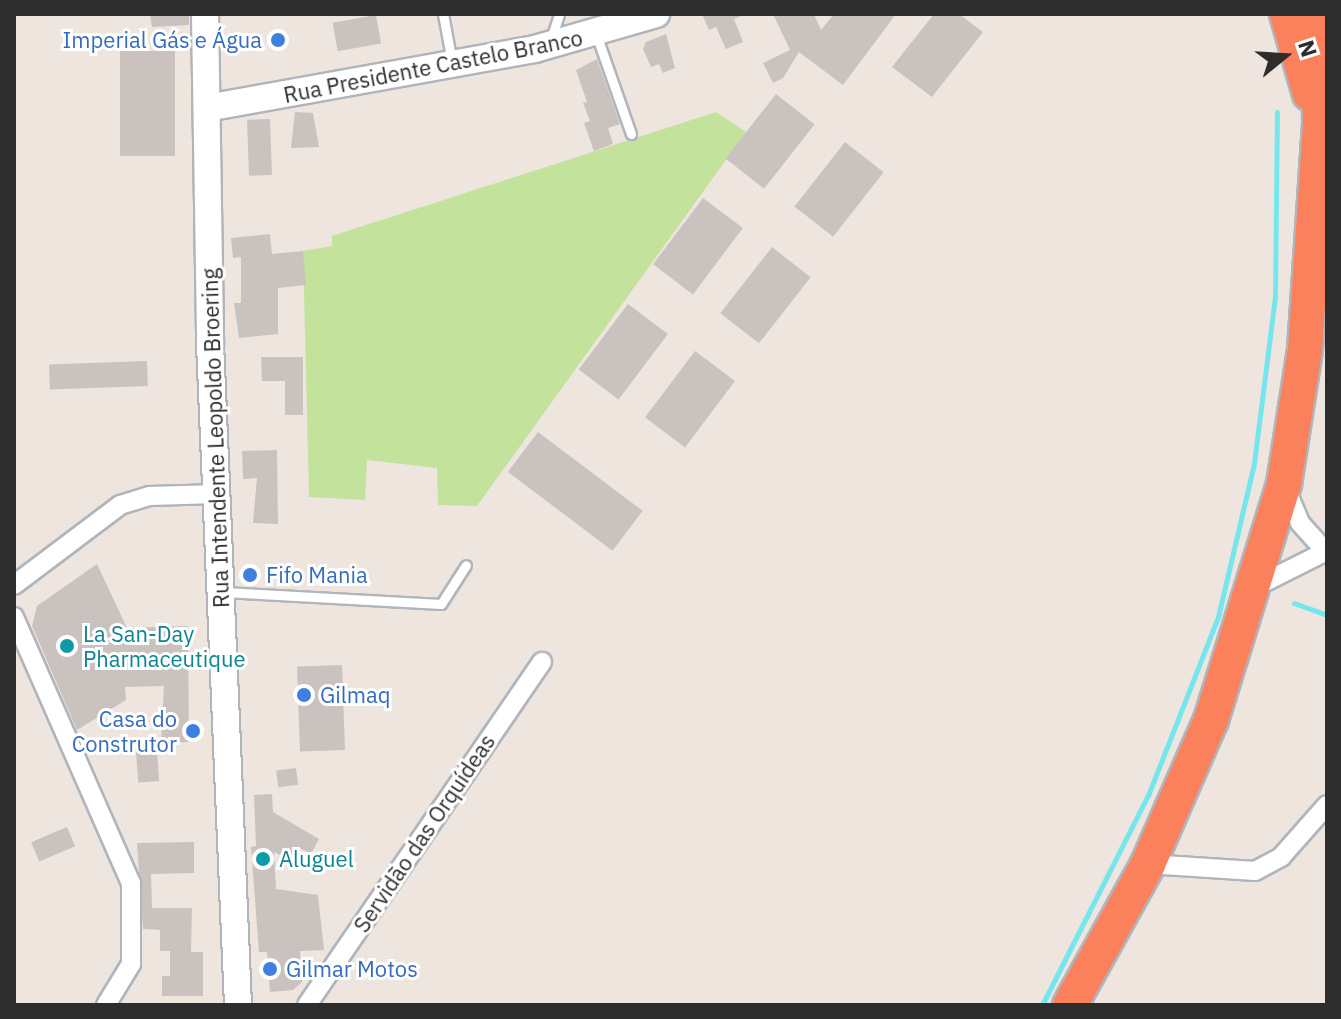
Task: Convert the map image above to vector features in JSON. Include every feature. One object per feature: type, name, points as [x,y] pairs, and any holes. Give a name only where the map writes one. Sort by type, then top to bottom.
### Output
[{"type":"highway","points":[[1287,14],[1320,125]]},
{"type":"highway","points":[[1070,1005],[1148,864],[1211,720],[1257,586],[1284,484],[1305,350],[1320,125],[1319,14]]},
{"type":"highway","points":[[1312,239],[1327,183]]},
{"type":"main road","name":"Rua Intendente Leopoldo Broering","points":[[205,14],[217,494],[238,1005]]},
{"type":"main road","name":"Rua Presidente Castelo Branco","points":[[207,108],[548,46],[656,14]]},
{"type":"street","points":[[1257,586],[1326,551],[1300,523],[1284,484]]},
{"type":"street","points":[[14,585],[120,505],[150,496],[217,494]]},
{"type":"street","points":[[14,617],[131,883],[131,964],[106,1005]]},
{"type":"street","name":"Servidão das Orquídeas","points":[[307,1005],[542,662]]},
{"type":"street","points":[[1148,864],[1255,871],[1281,857],[1327,805]]},
{"type":"lane","points":[[443,14],[453,64]]},
{"type":"lane","points":[[548,46],[559,14]]},
{"type":"lane","points":[[596,34],[631,134]]},
{"type":"lane","points":[[221,592],[441,604],[466,565]]},
{"type":"green space","points":[[716,112],[746,132],[477,506],[438,505],[437,468],[367,460],[365,500],[309,497],[303,251],[332,246],[332,236]]},
{"type":"building","points":[[150,14],[189,14],[189,25],[152,27]]},
{"type":"building","points":[[702,14],[745,14],[734,19],[743,42],[726,49],[716,27],[709,30]]},
{"type":"building","points":[[773,14],[814,14],[821,30],[834,14],[896,14],[843,85],[799,52],[783,78],[773,83],[763,63],[790,50]]},
{"type":"building","points":[[934,14],[959,14],[983,32],[932,97],[892,67]]},
{"type":"building","points":[[376,15],[381,44],[338,51],[333,23]]},
{"type":"building","points":[[666,34],[675,68],[663,73],[659,64],[651,67],[643,49],[646,42]]},
{"type":"building","points":[[120,51],[175,51],[175,156],[120,156]]},
{"type":"building","points":[[597,59],[620,124],[608,128],[613,144],[594,151],[584,123],[590,121],[583,103],[587,102],[576,70]]},
{"type":"building","points":[[776,94],[815,124],[764,189],[726,159]]},
{"type":"building","points":[[295,112],[313,113],[319,147],[291,148]]},
{"type":"building","points":[[270,119],[272,175],[249,176],[247,120]]},
{"type":"building","points":[[845,142],[884,172],[833,237],[795,207]]},
{"type":"building","points":[[703,198],[743,228],[693,294],[653,264]]},
{"type":"building","points":[[270,234],[272,254],[303,251],[306,285],[278,288],[278,334],[239,338],[234,303],[241,303],[241,257],[233,258],[231,238]]},
{"type":"building","points":[[772,247],[811,277],[759,343],[720,313]]},
{"type":"building","points":[[628,304],[668,334],[619,400],[579,369]]},
{"type":"building","points":[[695,351],[735,381],[685,447],[645,417]]},
{"type":"building","points":[[261,357],[303,357],[303,415],[285,415],[285,381],[262,381]]},
{"type":"building","points":[[147,361],[148,386],[50,389],[49,364]]},
{"type":"building","points":[[538,432],[643,511],[613,551],[508,472]]},
{"type":"building","points":[[277,450],[278,524],[253,523],[257,478],[243,479],[242,451]]},
{"type":"building","points":[[97,564],[127,628],[188,626],[189,742],[161,743],[164,686],[125,687],[126,700],[77,730],[32,626],[37,606]]},
{"type":"building","points":[[342,665],[345,750],[300,752],[297,667]]},
{"type":"building","points":[[157,750],[159,781],[138,782],[136,751]]},
{"type":"building","points":[[296,768],[298,785],[278,787],[276,770]]},
{"type":"building","points":[[272,794],[273,812],[319,839],[311,854],[298,847],[291,861],[274,852],[276,889],[318,895],[324,950],[300,951],[302,982],[293,990],[270,992],[267,952],[259,952],[251,847],[256,846],[254,795]]},
{"type":"building","points":[[67,827],[75,846],[39,862],[31,842]]},
{"type":"building","points":[[194,842],[194,873],[151,874],[152,908],[192,908],[191,952],[203,952],[203,996],[162,996],[162,976],[170,976],[170,951],[160,951],[160,930],[143,929],[137,843]]},
{"type":"waterway","points":[[1042,1005],[1149,793],[1218,617],[1254,463],[1275,297],[1277,112]]},
{"type":"waterway","points":[[1294,603],[1327,615]]},
{"type":"place","name":"Imperial Gás e Água","points":[[278,40]]},
{"type":"place","name":"Fifo Mania","points":[[250,575]]},
{"type":"place","name":"La San-Day Pharmaceutique","points":[[67,646]]},
{"type":"place","name":"Gilmaq","points":[[304,695]]},
{"type":"place","name":"Casa do Construtor","points":[[193,731]]},
{"type":"place","name":"Aluguel","points":[[263,859]]},
{"type":"place","name":"Gilmar Motos","points":[[270,969]]}]
